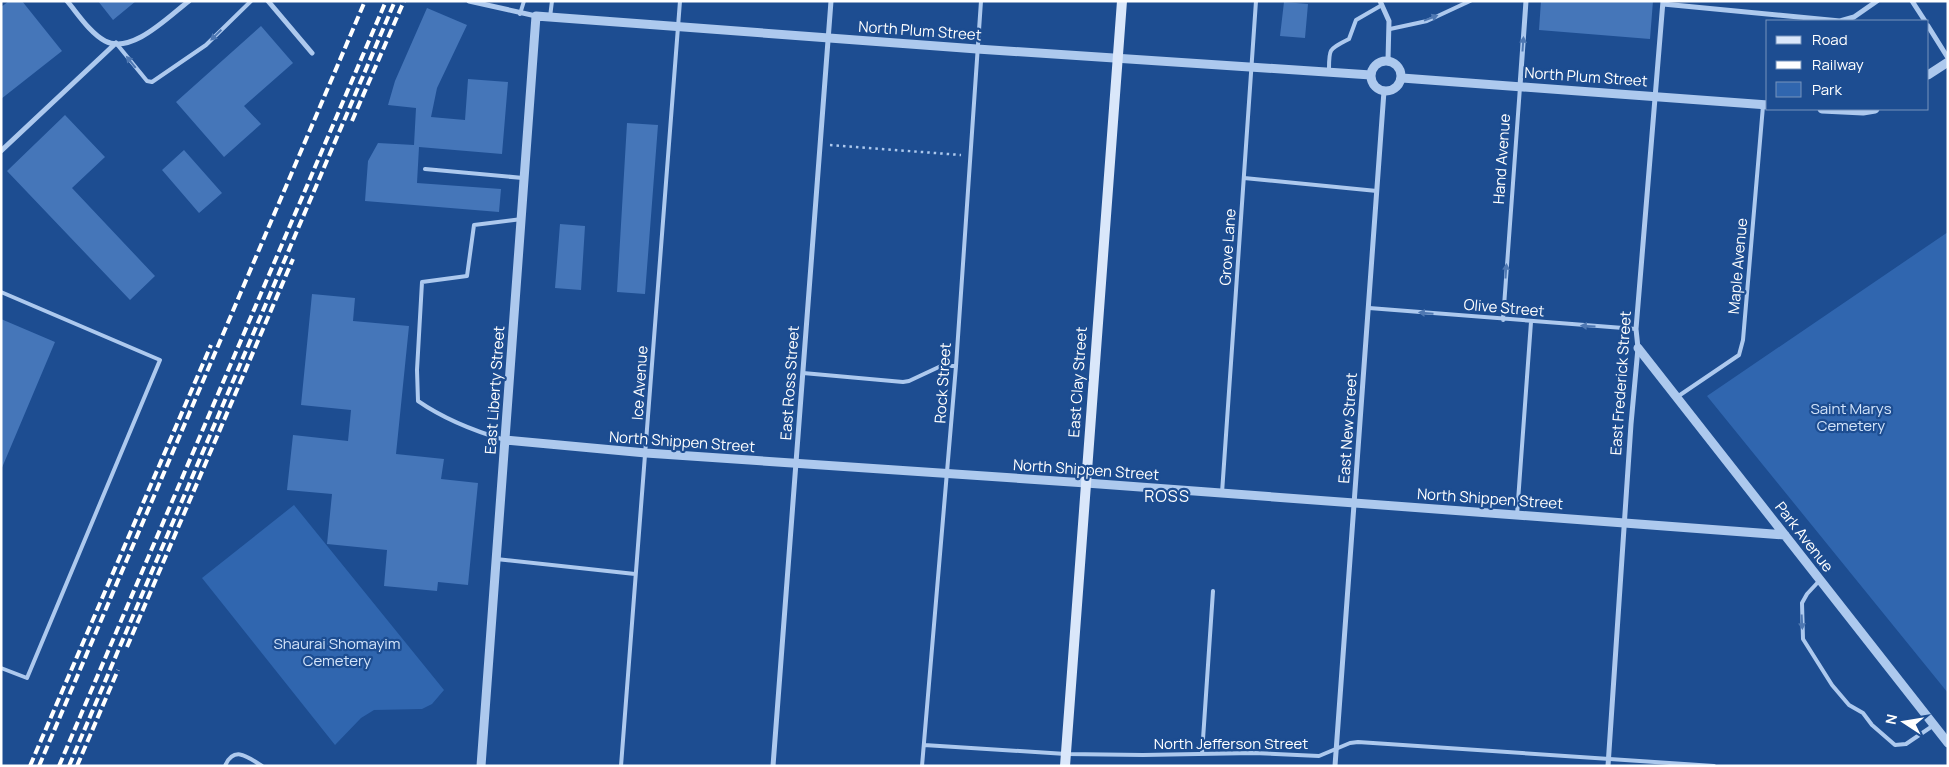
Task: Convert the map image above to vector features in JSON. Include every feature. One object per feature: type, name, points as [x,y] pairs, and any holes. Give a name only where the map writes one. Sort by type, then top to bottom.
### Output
[{"type":"main road","name":"East Clay Street","points":[[1065,766],[1122,1]]},
{"type":"street","points":[[67,1],[103,40],[116,43],[127,43],[140,39],[189,1]]},
{"type":"street","points":[[268,1],[312,53]]},
{"type":"street","name":"North Plum Street","points":[[469,1],[520,14],[536,16],[1118,59],[1252,66],[1370,75]]},
{"type":"street","name":"East Ross Street","points":[[773,766],[831,1]]},
{"type":"street","name":"Hand Avenue","points":[[1520,86],[1526,1]]},
{"type":"street","points":[[1844,20],[1854,17],[1877,1]]},
{"type":"street","points":[[1912,1],[1924,20]]},
{"type":"street","points":[[1663,2],[1831,20]]},
{"type":"street","name":"East Frederick Street","points":[[1608,766],[1638,348],[1636,329],[1663,2]]},
{"type":"street","points":[[1381,3],[1387,13],[1390,29],[1388,60]]},
{"type":"street","name":"East Liberty Street","points":[[480,766],[536,16]]},
{"type":"street","points":[[1929,28],[1948,58]]},
{"type":"street","points":[[1,150],[116,43]]},
{"type":"street","points":[[1383,60],[1388,60],[1397,64],[1402,73],[1402,78],[1394,89],[1384,91],[1376,87],[1370,75],[1374,66],[1383,60]]},
{"type":"street","points":[[1929,74],[1948,62]]},
{"type":"street","name":"North Plum Street","points":[[1402,78],[1766,105]]},
{"type":"street","name":"East New Street","points":[[1335,766],[1384,91]]},
{"type":"street","points":[[1842,110],[1869,110]]},
{"type":"street","name":"Park Avenue","points":[[1638,348],[1948,743]]},
{"type":"street","name":"North Shippen Street","points":[[504,440],[646,453],[1086,483],[1785,535]]},
{"type":"lane","points":[[116,43],[147,81],[152,82],[206,45],[251,1]]},
{"type":"lane","points":[[520,14],[524,1]]},
{"type":"lane","points":[[550,17],[552,1]]},
{"type":"lane","name":"Ice Avenue","points":[[621,766],[680,1]]},
{"type":"lane","name":"Rock Street","points":[[922,766],[956,366],[981,1]]},
{"type":"lane","name":"Grove Lane","points":[[1222,493],[1256,1]]},
{"type":"lane","points":[[1390,29],[1427,21],[1470,1]]},
{"type":"lane","points":[[1328,72],[1331,48],[1349,39],[1356,20],[1381,3]]},
{"type":"lane","name":"Hand Avenue","points":[[1502,320],[1520,86]]},
{"type":"lane","name":"Maple Avenue","points":[[1677,397],[1738,355],[1741,347],[1766,105]]},
{"type":"lane","points":[[425,168],[525,178]]},
{"type":"lane","points":[[1244,178],[1377,191]]},
{"type":"lane","points":[[504,440],[481,433],[437,413],[418,401],[417,370],[422,282],[467,276],[474,225],[522,218]]},
{"type":"lane","points":[[1,292],[160,360],[27,678],[1,668]]},
{"type":"lane","name":"Olive Street","points":[[1369,308],[1502,320],[1636,329]]},
{"type":"lane","points":[[1517,515],[1531,322]]},
{"type":"lane","points":[[803,373],[903,382],[942,366],[956,366]]},
{"type":"lane","points":[[496,559],[635,574]]},
{"type":"lane","points":[[1820,580],[1807,594],[1802,603],[1803,639],[1832,685],[1849,705],[1863,713],[1872,725],[1895,745],[1906,744],[1934,726]]},
{"type":"lane","points":[[1202,754],[1214,591]]},
{"type":"lane","name":"North Jefferson Street","points":[[924,745],[1066,754],[1254,753],[1319,756],[1350,743],[1358,742],[1714,766]]},
{"type":"lane","points":[[225,766],[233,754],[239,754],[262,766]]},
{"type":"path","points":[[820,144],[970,156]]},
{"type":"green space","name":"Saint Marys Cemetery","points":[[1948,232],[1948,693],[1707,396]]},
{"type":"green space","name":"Shaurai Shomayim Cemetery","points":[[294,505],[444,690],[432,704],[422,709],[374,710],[361,718],[335,745],[202,578]]},
{"type":"building","points":[[9,1],[22,1],[62,51],[1,99],[1,7]]},
{"type":"building","points":[[98,1],[136,1],[113,20]]},
{"type":"building","points":[[1541,1],[1653,1],[1650,39],[1539,30]]},
{"type":"building","points":[[1284,2],[1308,4],[1305,38],[1280,36]]},
{"type":"building","points":[[427,8],[467,25],[437,88],[431,117],[465,120],[468,79],[508,82],[502,154],[419,147],[417,183],[501,189],[499,212],[365,201],[368,161],[378,143],[414,145],[416,108],[388,105],[395,81]]},
{"type":"building","points":[[261,26],[293,63],[244,106],[261,124],[224,157],[176,102]]},
{"type":"building","points":[[65,115],[105,157],[72,188],[155,276],[130,300],[7,171]]},
{"type":"building","points":[[627,123],[658,125],[645,294],[617,292]]},
{"type":"building","points":[[184,150],[222,193],[199,213],[162,170]]},
{"type":"building","points":[[560,224],[585,226],[581,290],[555,288]]},
{"type":"building","points":[[312,294],[355,298],[353,321],[409,326],[396,454],[444,459],[441,479],[478,483],[468,585],[438,582],[437,591],[384,586],[387,550],[327,544],[332,494],[287,490],[293,435],[348,441],[351,410],[301,405]]},
{"type":"building","points":[[1,319],[55,342],[1,470]]},
{"type":"railway","points":[[39,766],[365,1]]},
{"type":"railway","points":[[59,766],[386,1]]},
{"type":"railway","points":[[69,766],[395,1]]},
{"type":"railway","points":[[352,121],[404,1]]},
{"type":"railway","points":[[127,647],[293,259]]},
{"type":"railway","points":[[30,766],[211,345]]},
{"type":"railway","points":[[77,766],[118,670]]},
{"type":"district","name":"ROSS","points":[[1167,496]]}]
